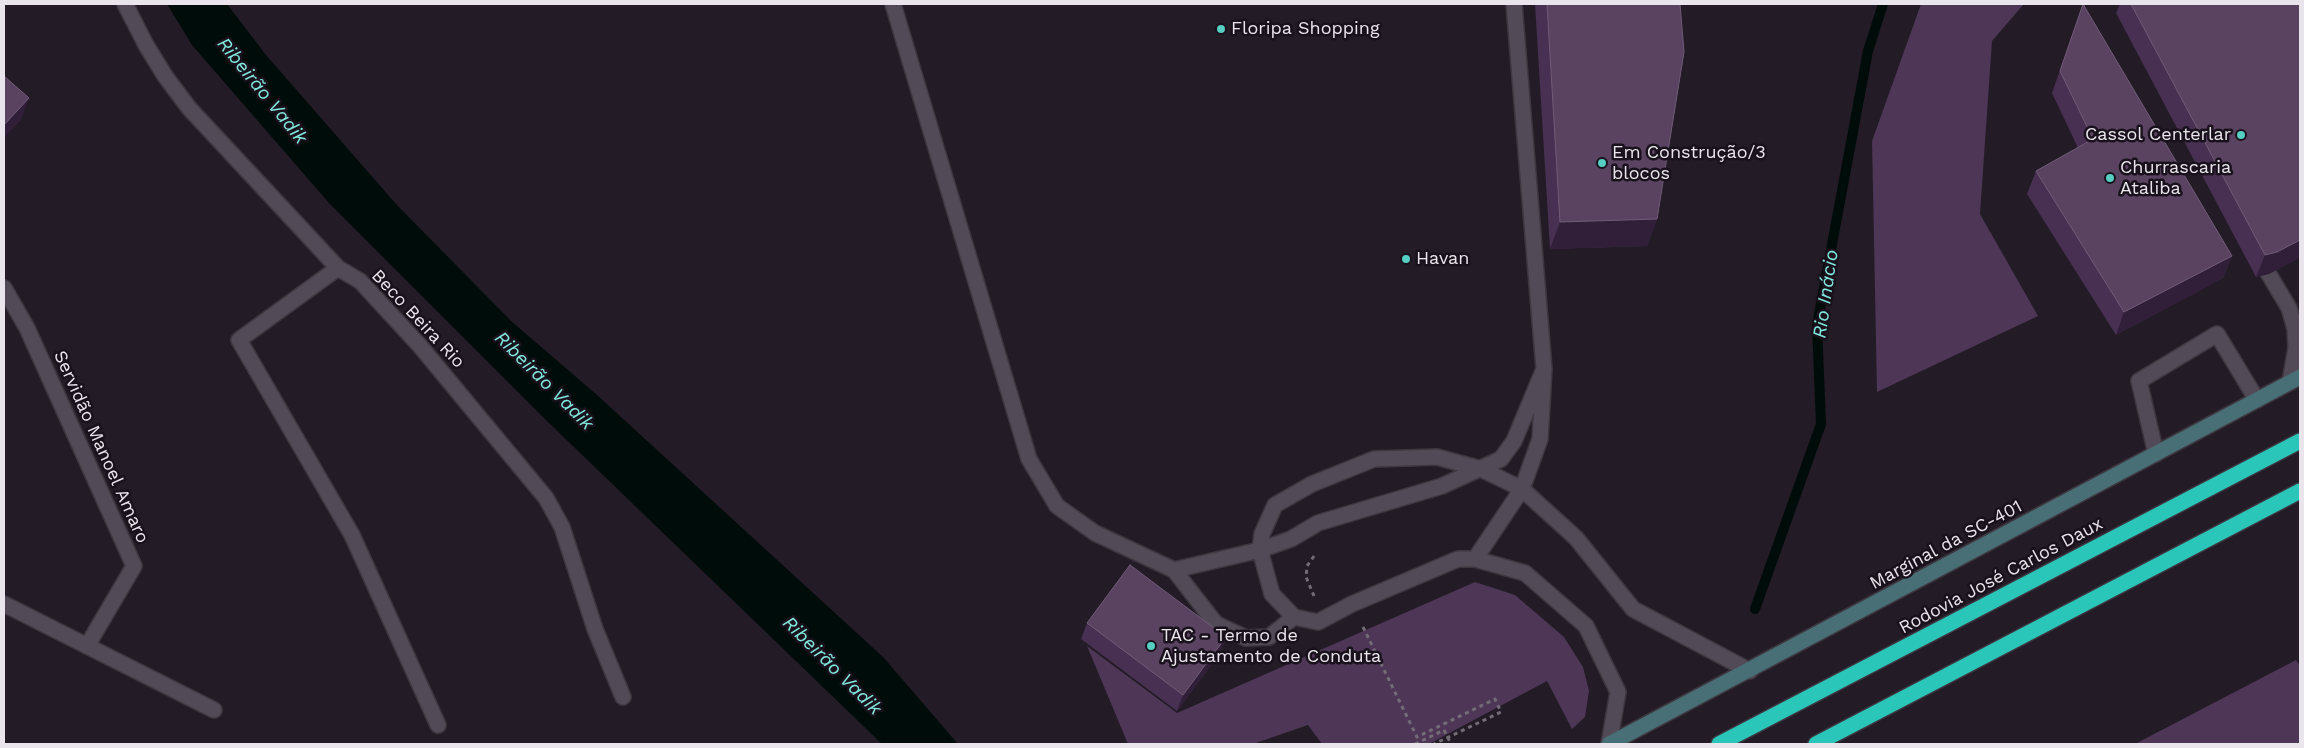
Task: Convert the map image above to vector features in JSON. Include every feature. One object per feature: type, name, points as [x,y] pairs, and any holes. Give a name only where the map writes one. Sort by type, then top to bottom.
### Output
[{"type":"highway","name":"Rodovia José Carlos Daux","points":[[1719,744],[2300,441]]},
{"type":"highway","points":[[1816,744],[2079,609],[2300,491]]},
{"type":"main road","name":"Marginal da SC-401","points":[[1609,744],[1750,671],[2295,380]]},
{"type":"street","name":"Beco Beira Rio","points":[[125,4],[146,45],[165,76],[190,108],[338,268],[360,281],[420,346],[546,498],[562,527],[595,629],[624,697]]},
{"type":"street","points":[[894,4],[1029,459],[1057,506],[1094,533],[1174,570],[1216,624],[1246,638],[1269,637],[1294,617]]},
{"type":"street","points":[[1475,559],[1522,490],[1540,439],[1544,369],[1514,4]]},
{"type":"street","points":[[2249,240],[2291,315],[2295,329],[2295,380]]},
{"type":"street","points":[[338,268],[239,340],[352,535],[438,724]]},
{"type":"street","name":"Servidão Manoel Amaro","points":[[4,288],[26,328],[134,566],[87,646]]},
{"type":"street","points":[[2156,454],[2139,381],[2217,334],[2256,400]]},
{"type":"street","points":[[1174,570],[1260,550],[1291,538],[1318,523],[1442,486],[1481,469],[1501,458],[1514,441],[1544,369]]},
{"type":"street","points":[[1609,744],[1618,692],[1586,626],[1525,573],[1475,559],[1458,559],[1352,604],[1318,622],[1294,617],[1272,594],[1260,550],[1262,534],[1275,505],[1312,484],[1374,459],[1437,457],[1481,469],[1522,490],[1576,538],[1633,609],[1750,671]]},
{"type":"street","points":[[4,604],[214,710]]},
{"type":"path","points":[[1352,604],[1417,737],[1495,699],[1501,712],[1434,744]]},
{"type":"path","points":[[1415,744],[1444,730],[1451,744]]},
{"type":"shaded area","points":[[1921,4],[2024,4],[1992,41],[1980,214],[2038,316],[1877,392],[1872,141]]},
{"type":"shaded area","points":[[1475,582],[1515,595],[1564,637],[1583,667],[1589,691],[1585,717],[1572,729],[1547,681],[1429,744],[1322,744],[1308,725],[1253,744],[1128,744],[1087,646],[1177,713]]},
{"type":"shaded area","points":[[2296,660],[2300,666],[2300,744],[2135,744]]},
{"type":"water","name":"Ribeirão Vadik","points":[[167,4],[227,4],[266,55],[396,204],[511,321],[597,395],[883,657],[958,744],[882,744],[548,422],[329,203],[192,45]]},
{"type":"building","name":"Em Construção/3 blocos","points":[[1547,4],[1680,4],[1684,52],[1657,219],[1560,222]]},
{"type":"building","name":"Churrascaria Ataliba","points":[[2083,4],[2232,256],[2124,312],[2036,171],[2093,139],[2060,71]]},
{"type":"building","name":"Cassol Centerlar","points":[[2131,4],[2300,4],[2300,240],[2277,252],[2265,255]]},
{"type":"building","points":[[4,76],[29,98],[4,125]]},
{"type":"building","name":"TAC - Termo de Ajustamento de Conduta","points":[[1130,565],[1226,637],[1183,695],[1087,623]]},
{"type":"waterway","name":"Rio Inácio","points":[[1755,609],[1821,424],[1817,325],[1868,51],[1883,4]]},
{"type":"place","name":"Floripa Shopping","points":[[1221,29]]},
{"type":"place","name":"Cassol Centerlar","points":[[2241,135]]},
{"type":"place","name":"Em Construção/3 blocos","points":[[1602,163]]},
{"type":"place","name":"Churrascaria Ataliba","points":[[2110,178]]},
{"type":"place","name":"Havan","points":[[1406,259]]},
{"type":"place","name":"TAC - Termo de Ajustamento de Conduta","points":[[1151,646]]}]
